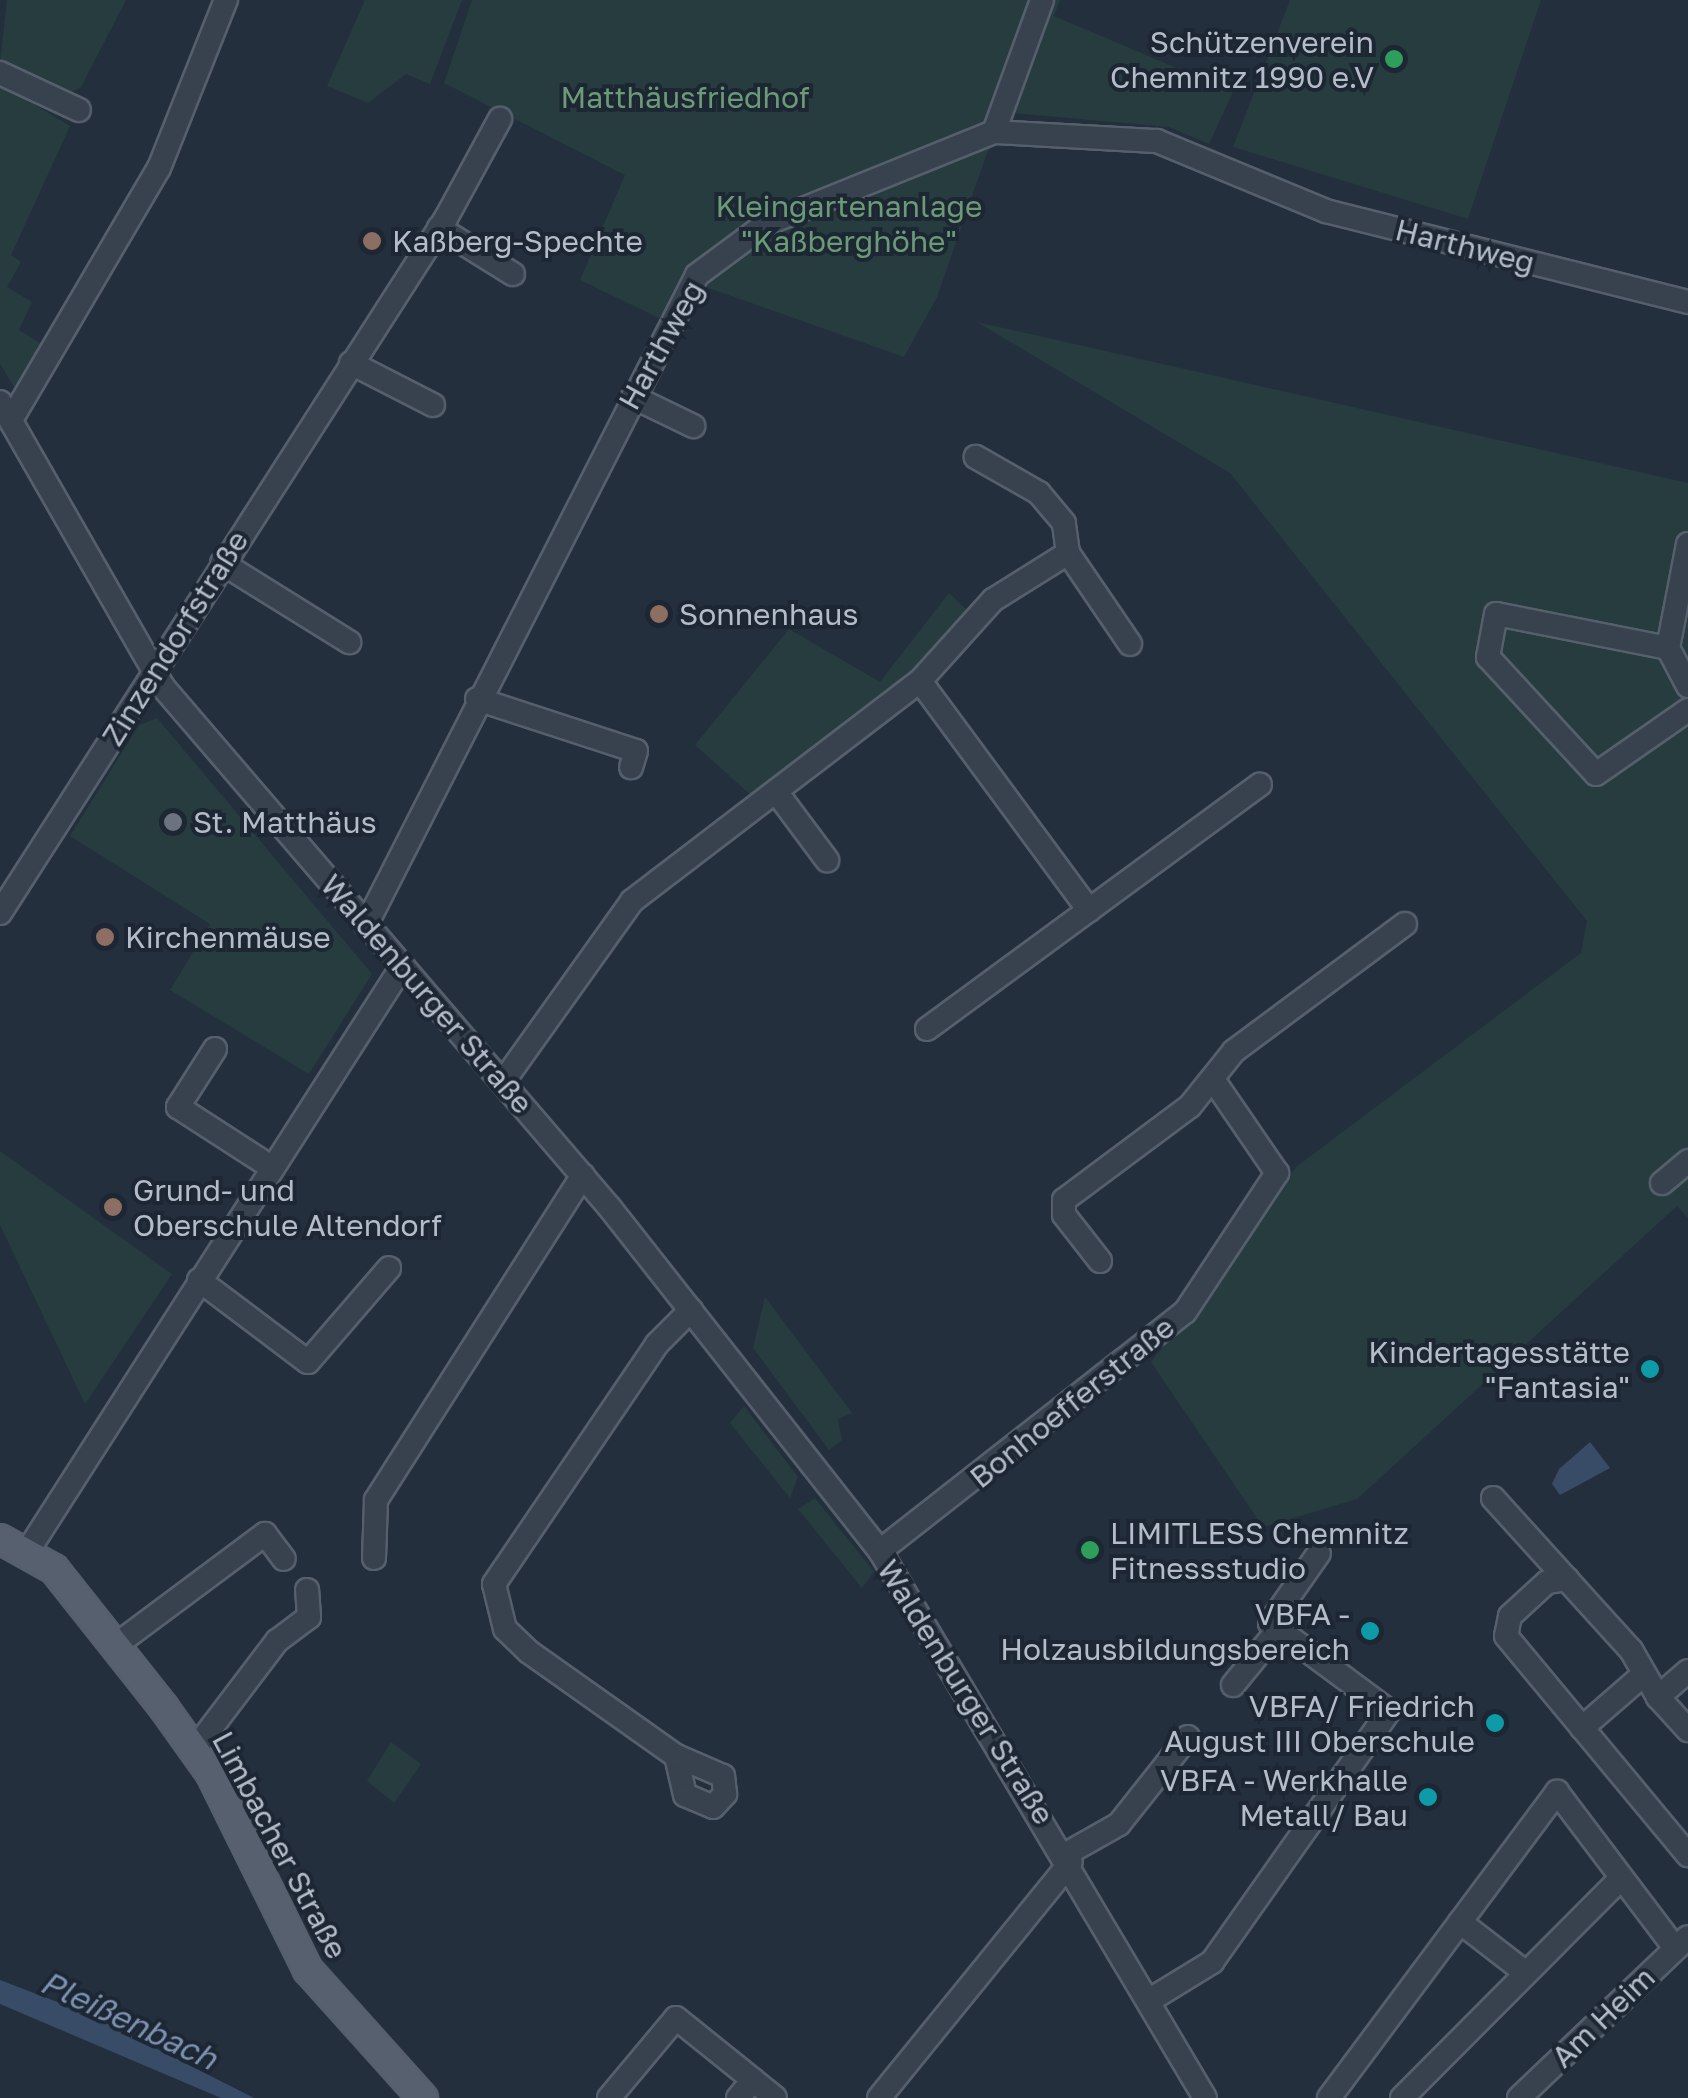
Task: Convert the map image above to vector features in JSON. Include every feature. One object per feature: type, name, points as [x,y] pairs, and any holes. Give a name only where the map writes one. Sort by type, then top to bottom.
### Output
[{"type":"main road","name":"Limbacher Straße","points":[[0,1539],[28,1549],[116,1645],[195,1749],[308,1970],[423,2098]]},
{"type":"street","name":"Waldenburger Straße","points":[[226,0],[173,130],[6,411],[153,672],[582,1175],[880,1551],[1068,1858],[1206,2098]]},
{"type":"street","points":[[994,132],[1042,0]]},
{"type":"street","points":[[0,73],[79,110]]},
{"type":"street","name":"Zinzendorfstraße","points":[[0,913],[439,228],[500,119]]},
{"type":"street","name":"Harthweg","points":[[366,924],[477,699],[697,274],[766,224],[994,132],[1157,140],[1326,211],[1688,302]]},
{"type":"street","points":[[439,228],[513,274]]},
{"type":"street","points":[[350,363],[433,405]]},
{"type":"street","points":[[633,397],[693,426]]},
{"type":"street","points":[[976,458],[1039,493],[1064,523],[1068,553],[1130,644]]},
{"type":"street","points":[[1688,544],[1668,648],[1688,686]]},
{"type":"street","points":[[503,1082],[632,901],[920,681],[993,600],[1068,553]]},
{"type":"street","points":[[222,562],[349,642]]},
{"type":"street","points":[[1668,648],[1496,614],[1488,657],[1596,774],[1688,710]]},
{"type":"street","points":[[920,681],[1089,910]]},
{"type":"street","points":[[477,699],[636,751],[631,767]]},
{"type":"street","points":[[927,1029],[1260,784]]},
{"type":"street","points":[[777,793],[828,860]]},
{"type":"street","points":[[1100,1262],[1064,1214],[1064,1200],[1214,1081],[1234,1051],[1405,924]]},
{"type":"street","points":[[28,1549],[198,1280],[261,1161],[402,965]]},
{"type":"street","points":[[216,1049],[178,1107],[261,1161]]},
{"type":"street","name":"Bonhoefferstraße","points":[[880,1551],[1185,1312],[1277,1173],[1214,1081]]},
{"type":"street","points":[[1662,1183],[1688,1161]]},
{"type":"street","points":[[374,1558],[376,1500],[582,1175]]},
{"type":"street","points":[[198,1280],[308,1362],[389,1268]]},
{"type":"street","points":[[676,1756],[515,1639],[494,1584],[657,1344],[691,1310]]},
{"type":"street","points":[[1493,1498],[1567,1579],[1688,1730]]},
{"type":"street","points":[[116,1645],[266,1534],[284,1559]]},
{"type":"street","points":[[1150,2000],[1212,1962],[1389,1711],[1270,1623],[1319,1553]]},
{"type":"street","points":[[1567,1579],[1548,1582],[1510,1616],[1506,1636],[1688,1855]]},
{"type":"street","points":[[195,1749],[277,1641],[309,1618],[307,1590]]},
{"type":"street","points":[[1233,1685],[1278,1630]]},
{"type":"street","points":[[1658,1697],[1688,1672]]},
{"type":"street","points":[[1582,1728],[1643,1674]]},
{"type":"street","points":[[879,2098],[1068,1858],[1118,1824],[1188,1737]]},
{"type":"street","points":[[1336,2095],[1556,1792],[1618,1881],[1682,1942]]},
{"type":"street","points":[[1402,2098],[1618,1881]]},
{"type":"street","points":[[1460,1922],[1526,1973]]},
{"type":"street","name":"Am Heim","points":[[1519,2098],[1682,1942]]},
{"type":"street","points":[[610,2098],[676,2018],[745,2089],[776,2098]]},
{"type":"green space","points":[[7,0],[126,0],[81,87],[57,99],[0,62]]},
{"type":"green space","points":[[365,0],[462,0],[430,84],[406,74],[368,103],[327,86]]},
{"type":"green space","name":"Kleingartenanlage \"Kaßberghöhe\"","points":[[472,0],[1060,0],[1054,16],[1233,92],[1209,144],[1169,127],[1014,113],[987,153],[937,297],[904,357],[686,280],[659,318],[580,280],[625,175],[444,83]]},
{"type":"green space","name":"Schützenverein Chemnitz 1990 e.V","points":[[1290,0],[1541,0],[1468,219],[1233,147]]},
{"type":"green space","points":[[0,84],[70,126],[11,255],[21,262],[7,287],[32,302],[19,330],[50,349],[19,395],[0,364]]},
{"type":"green space","points":[[977,322],[1688,483],[1688,1218],[1677,1206],[1357,1499],[1263,1527],[1151,1362],[1296,1167],[1581,953],[1587,921],[1230,473]]},
{"type":"green space","points":[[949,593],[967,610],[943,648],[753,797],[695,745],[789,629],[880,682]]},
{"type":"green space","points":[[157,718],[372,974],[309,1074],[170,990],[210,924],[70,836],[139,725]]},
{"type":"green space","points":[[0,1151],[172,1274],[85,1404],[0,1225]]},
{"type":"green space","points":[[765,1297],[852,1413],[838,1419],[842,1440],[829,1450],[753,1348]]},
{"type":"green space","points":[[744,1406],[798,1477],[790,1498],[730,1423]]},
{"type":"green space","points":[[815,1498],[874,1572],[862,1588],[798,1509]]},
{"type":"green space","points":[[391,1742],[421,1764],[394,1803],[367,1781]]},
{"type":"water","points":[[1590,1442],[1610,1468],[1560,1495],[1552,1484],[1559,1469]]},
{"type":"water","points":[[0,1980],[86,2013],[254,2098],[221,2098],[0,2004]]},
{"type":"place","name":"Schützenverein Chemnitz 1990 e.V","points":[[1394,59]]},
{"type":"place","name":"Kaßberg-Spechte","points":[[372,241]]},
{"type":"place","name":"Sonnenhaus","points":[[659,614]]},
{"type":"place","name":"St. Matthäus","points":[[173,822]]},
{"type":"place","name":"Kirchenmäuse","points":[[105,937]]},
{"type":"place","name":"Grund- und Oberschule Altendorf","points":[[113,1207]]},
{"type":"place","name":"Kindertagesstätte \"Fantasia\"","points":[[1650,1369]]},
{"type":"place","name":"LIMITLESS Chemnitz Fitnessstudio","points":[[1090,1550]]},
{"type":"place","name":"VBFA - Holzausbildungsbereich","points":[[1370,1631]]},
{"type":"place","name":"VBFA/ Friedrich August III Oberschule","points":[[1495,1723]]},
{"type":"place","name":"VBFA - Werkhalle Metall/ Bau","points":[[1428,1797]]},
{"type":"park label","name":"Matthäusfriedhof","points":[[685,97]]},
{"type":"water label","name":"Pleißenbach","points":[[129,2020]]}]
